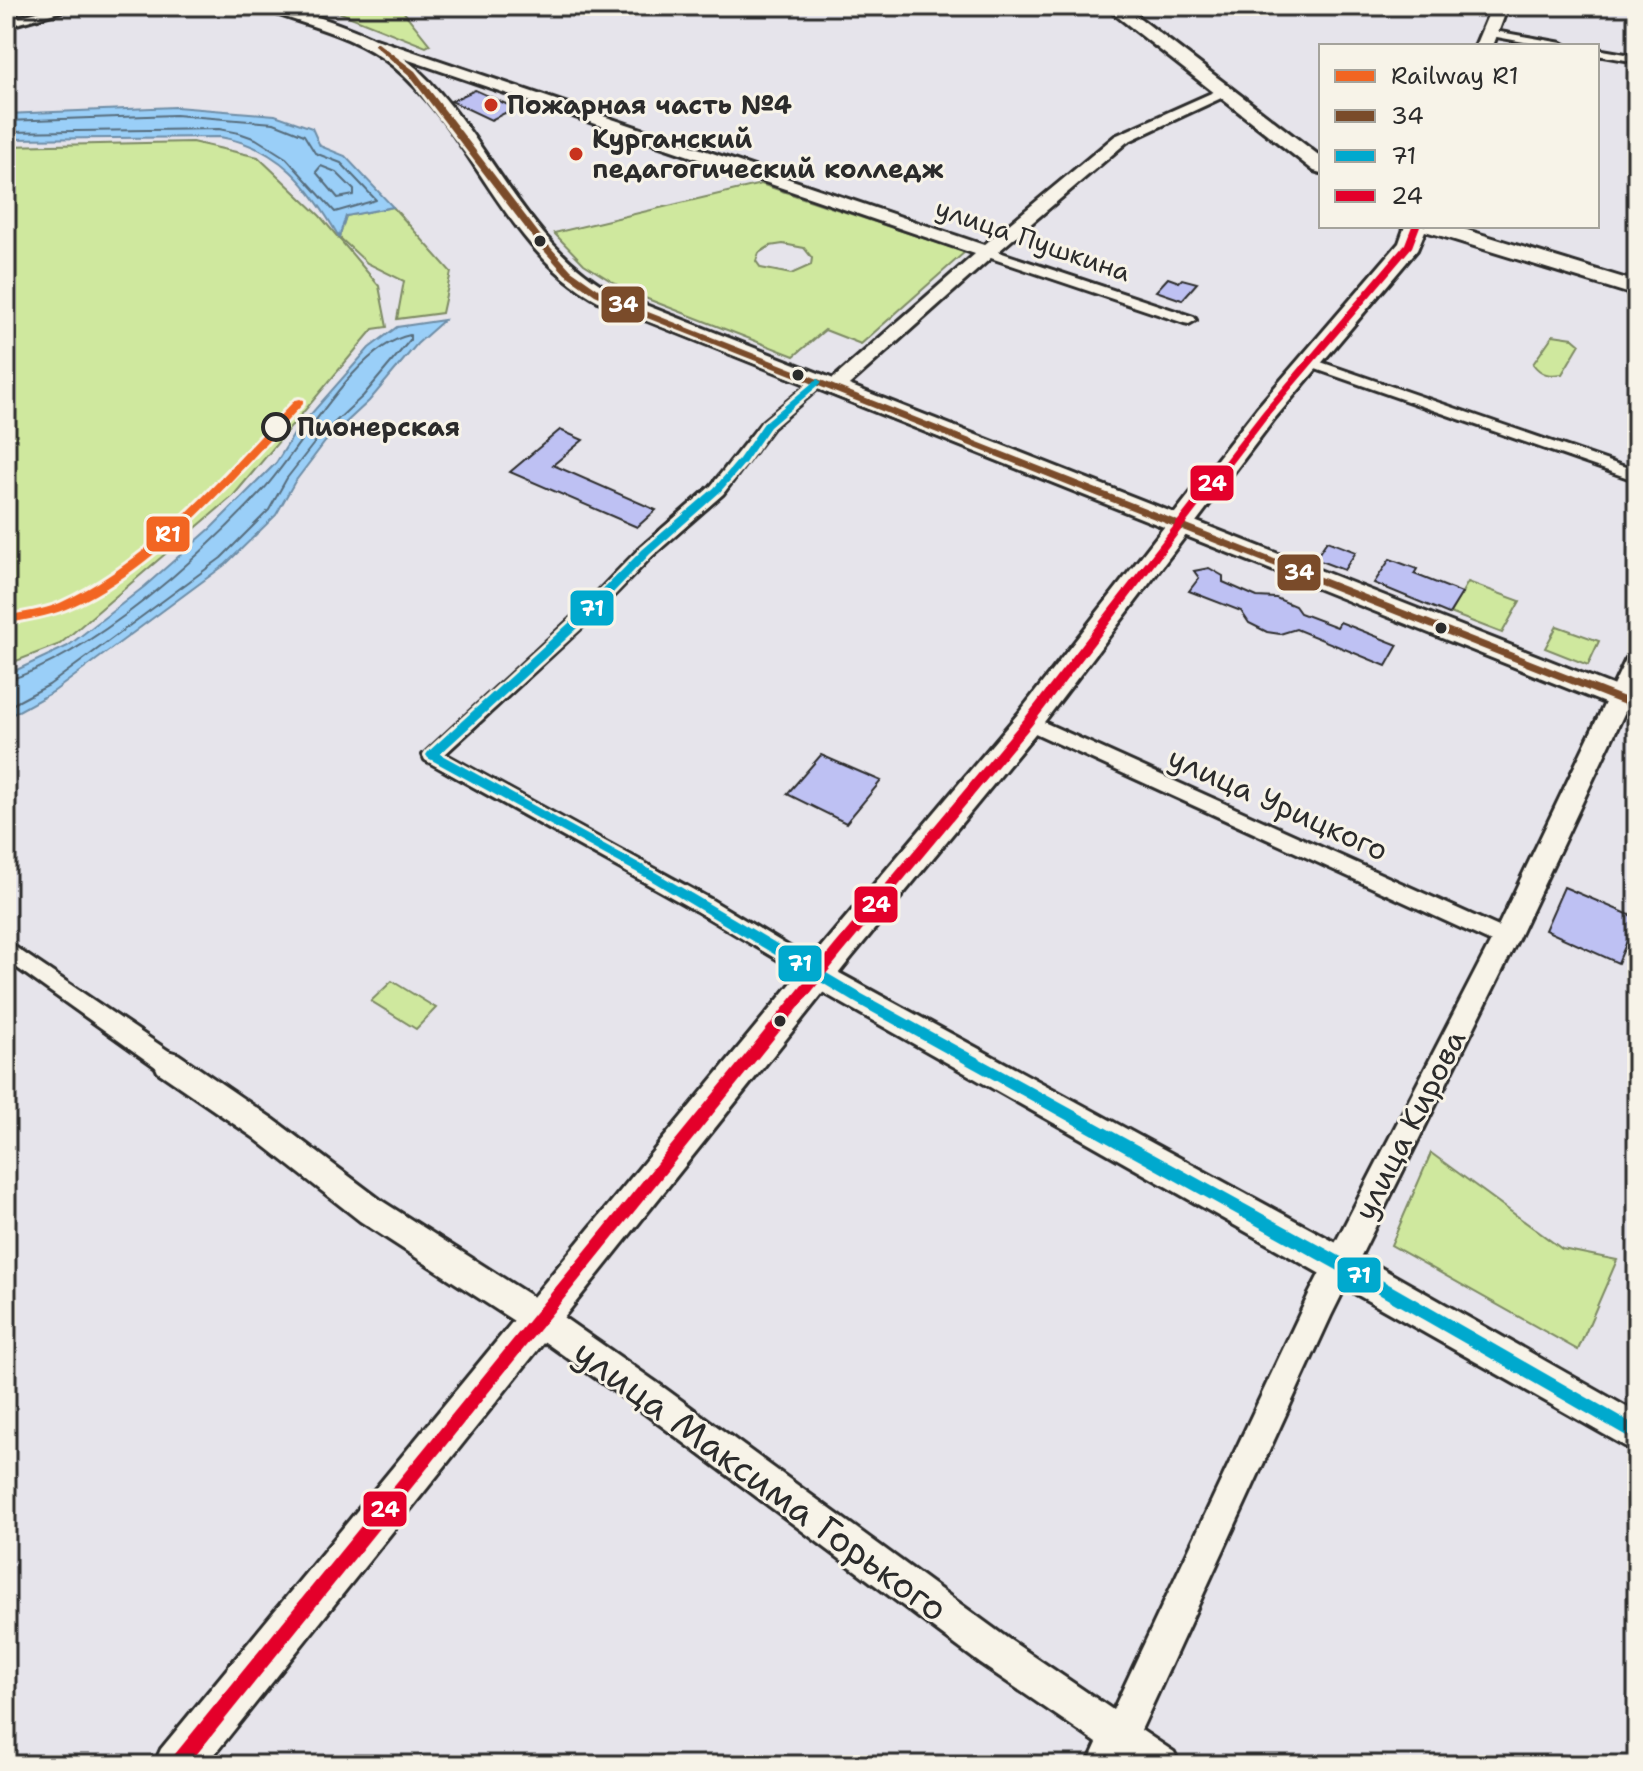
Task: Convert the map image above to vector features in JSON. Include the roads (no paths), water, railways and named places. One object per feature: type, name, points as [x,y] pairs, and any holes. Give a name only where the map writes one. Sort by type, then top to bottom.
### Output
[{"type":"main road","name":"улица Пушкина","points":[[271,6],[376,44]]},
{"type":"main road","points":[[1113,6],[1319,165]]},
{"type":"main road","points":[[1486,40],[1500,6]]},
{"type":"main road","points":[[376,44],[412,73],[540,241],[568,272],[598,293],[1629,702]]},
{"type":"main road","points":[[177,1765],[1028,722],[1309,362],[1409,245],[1415,228]]},
{"type":"main road","points":[[1438,228],[1637,289]]},
{"type":"main road","points":[[819,975],[1340,1264],[1637,1434]]},
{"type":"street","points":[[6,24],[74,6]]},
{"type":"street","points":[[1486,40],[1537,44]]},
{"type":"street","name":"улица Пушкина","points":[[376,44],[1189,320]]},
{"type":"street","points":[[1599,52],[1637,59]]},
{"type":"street","points":[[819,975],[678,890],[432,755],[717,490],[767,425],[825,385],[1121,139],[1224,93]]},
{"type":"street","points":[[1309,362],[1637,476]]},
{"type":"street","name":"улица Кирова","points":[[1113,1751],[1340,1264],[1629,702],[1637,661]]},
{"type":"street","name":"улица Урицкого","points":[[1028,722],[1505,939]]},
{"type":"street","name":"улица Максима Горького","points":[[6,949],[263,1128],[371,1211],[539,1319],[651,1398],[981,1641],[1113,1751],[1161,1765]]},
{"type":"water","points":[[176,107],[275,115],[312,128],[320,146],[345,156],[393,207],[346,216],[339,237],[317,202],[291,172],[260,150],[220,137],[6,139],[6,114]]},
{"type":"water","points":[[444,320],[417,344],[369,401],[325,442],[294,483],[276,515],[226,564],[53,692],[6,718],[6,675],[68,646],[145,586],[211,528],[276,463],[296,431],[369,348],[397,327]]},
{"type":"rail line","name":"R1","points":[[6,620],[65,605],[128,567],[190,514],[299,402]]},
{"type":"place","name":"Пожарная часть №4","points":[[491,105]]},
{"type":"place","name":"Курганский педагогический колледж","points":[[576,154]]},
{"type":"place","name":"Пионерская","points":[[276,427]]}]
